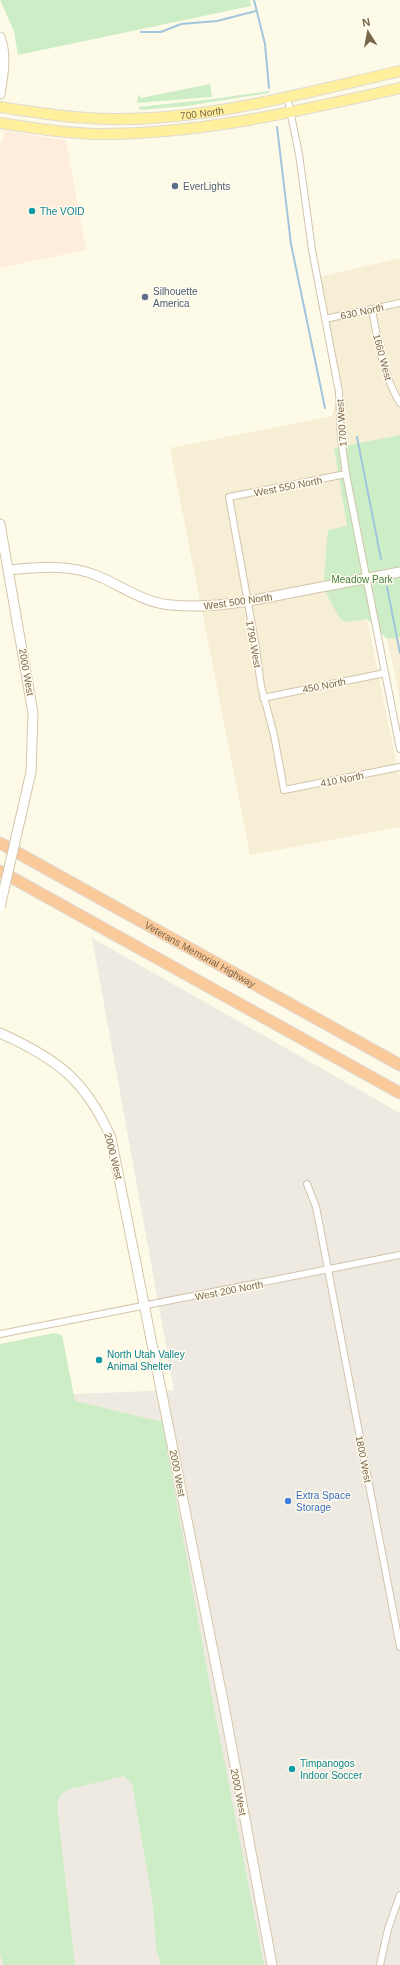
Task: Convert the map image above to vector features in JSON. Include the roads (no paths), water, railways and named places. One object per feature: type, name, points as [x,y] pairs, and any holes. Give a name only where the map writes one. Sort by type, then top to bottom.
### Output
[{"type":"highway","name":"Veterans Memorial Highway","points":[[0,843],[400,1065]]},
{"type":"highway","points":[[0,871],[400,1093]]},
{"type":"main road","name":"700 North","points":[[0,107],[80,118],[116,119],[201,112],[287,96],[400,71]]},
{"type":"main road","name":"700 North","points":[[0,123],[60,131],[117,134],[186,130],[290,112],[400,88]]},
{"type":"street","points":[[0,37],[3,55],[3,74],[0,94]]},
{"type":"street","name":"1700 West","points":[[287,96],[299,154],[312,250],[339,392],[341,438],[346,474],[400,749]]},
{"type":"street","name":"630 North","points":[[325,319],[400,303]]},
{"type":"street","name":"1660 West","points":[[372,310],[384,368],[393,391],[400,403]]},
{"type":"street","points":[[393,391],[400,390]]},
{"type":"street","name":"West 550 North","points":[[229,497],[346,474]]},
{"type":"street","name":"1790 West","points":[[229,497],[246,601],[256,648],[263,698],[274,735],[284,790]]},
{"type":"street","name":"2000 West","points":[[0,524],[34,713],[31,772],[0,907]]},
{"type":"street","name":"West 500 North","points":[[9,570],[45,566],[97,575],[141,598],[168,605],[201,607],[246,601],[400,572]]},
{"type":"street","name":"450 North","points":[[263,698],[385,673]]},
{"type":"street","name":"410 North","points":[[284,790],[400,767]]},
{"type":"street","name":"2000 West","points":[[0,1033],[44,1054],[80,1084],[102,1116],[111,1138],[146,1306],[272,1965]]},
{"type":"street","name":"1800 West","points":[[307,1184],[316,1207],[400,1647]]},
{"type":"street","name":"West 200 North","points":[[0,1334],[400,1255]]},
{"type":"street","points":[[393,1608],[400,1607]]},
{"type":"street","points":[[380,1965],[388,1929],[400,1895]]},
{"type":"waterway","points":[[254,0],[265,44],[269,88]]},
{"type":"waterway","points":[[141,32],[161,32],[181,24],[217,21],[256,11]]},
{"type":"waterway","points":[[277,127],[291,244],[325,408]]},
{"type":"waterway","points":[[357,437],[381,559]]},
{"type":"waterway","points":[[387,587],[400,653]]},
{"type":"place","name":"EverLights","points":[[175,186]]},
{"type":"place","name":"The VOID","points":[[32,211]]},
{"type":"place","name":"Silhouette America","points":[[145,297]]},
{"type":"place","name":"North Utah Valley Animal Shelter","points":[[99,1360]]},
{"type":"place","name":"Extra Space Storage","points":[[288,1501]]},
{"type":"place","name":"Timpanogos Indoor Soccer","points":[[292,1769]]},
{"type":"park label","name":"Meadow Park","points":[[362,579]]}]
